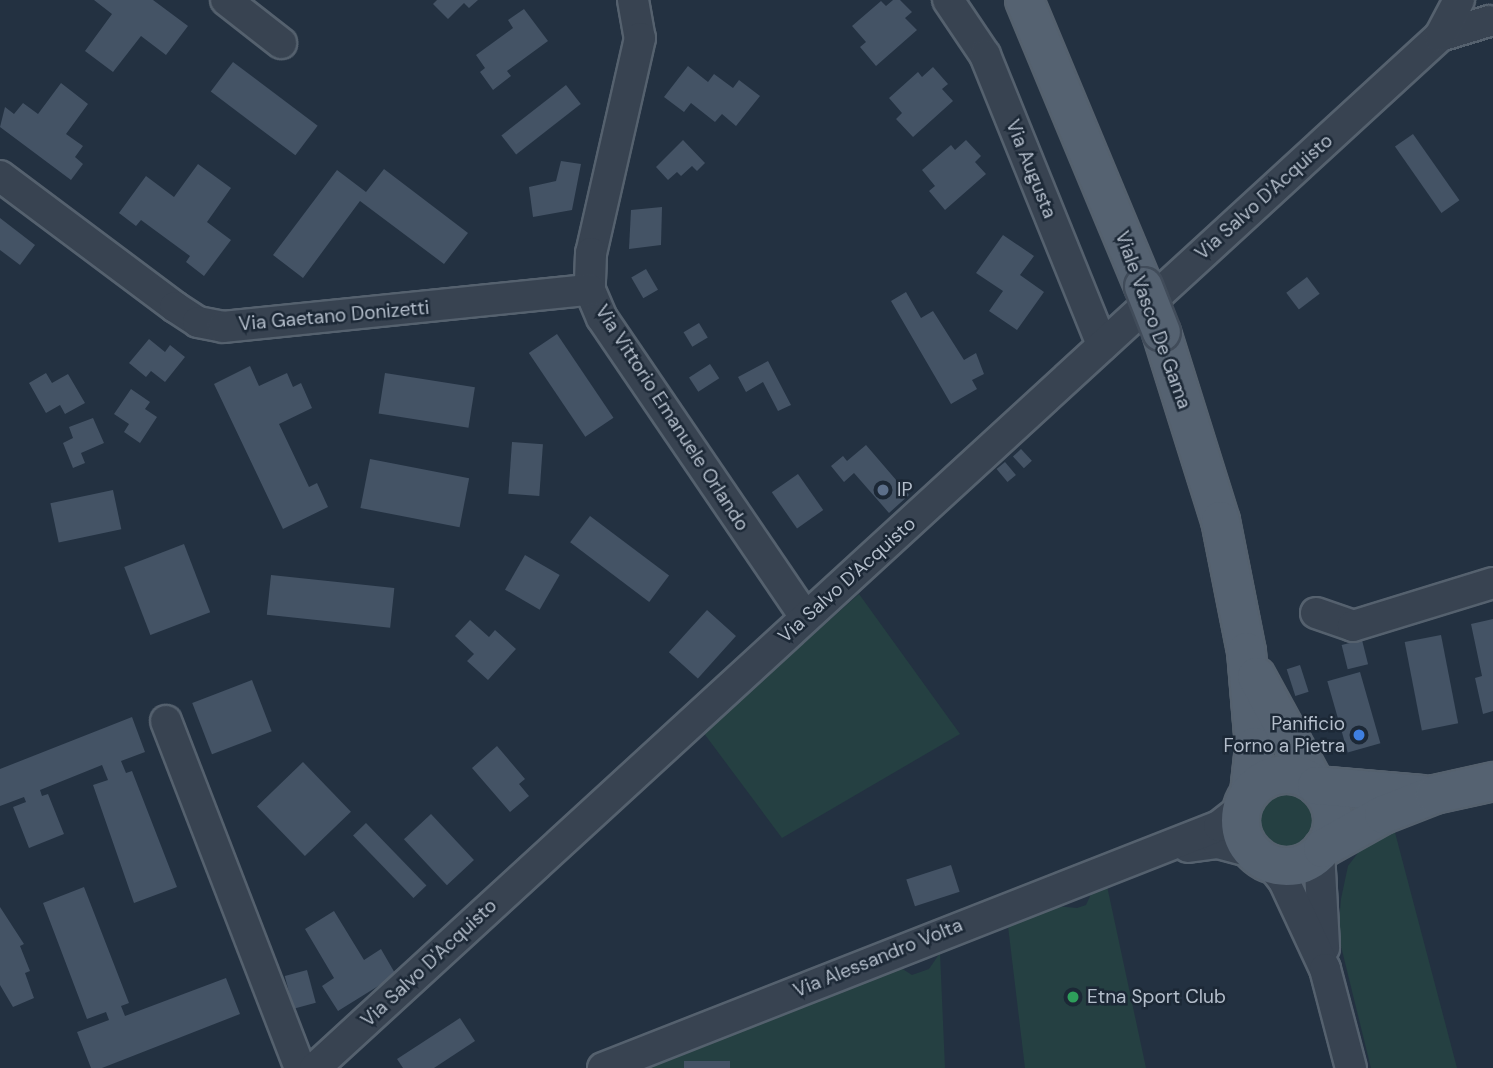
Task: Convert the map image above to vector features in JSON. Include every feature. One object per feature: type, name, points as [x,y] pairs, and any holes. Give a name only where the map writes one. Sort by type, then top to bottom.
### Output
[{"type":"main road","name":"Viale Vasco De Gama","points":[[1024,0],[1161,331],[1220,520],[1246,652]]},
{"type":"main road","points":[[1246,652],[1287,741],[1331,813],[1321,849]]},
{"type":"main road","points":[[1246,652],[1254,746],[1241,832],[1261,858],[1293,865],[1383,814],[1434,794],[1493,780]]},
{"type":"main road","points":[[1245,800],[1280,774],[1315,784],[1434,794]]},
{"type":"street","points":[[226,0],[281,43]]},
{"type":"street","name":"Via Vittorio Emanuele Orlando","points":[[633,0],[640,38],[591,253],[590,290],[602,318],[805,617]]},
{"type":"street","name":"Via Augusta","points":[[948,0],[985,55],[1102,345]]},
{"type":"street","points":[[1440,36],[1459,0]]},
{"type":"street","points":[[1467,0],[1491,21]]},
{"type":"street","points":[[1440,36],[1491,21]]},
{"type":"street","name":"Via Salvo D'Acquisto","points":[[315,1068],[1440,36]]},
{"type":"street","name":"Via Gaetano Donizetti","points":[[0,176],[175,307],[198,322],[223,327],[590,290]]},
{"type":"street","points":[[1316,613],[1353,626],[1493,583]]},
{"type":"street","points":[[166,721],[300,1068]]},
{"type":"street","points":[[1153,851],[1219,826],[1245,800]]},
{"type":"street","points":[[1153,851],[1218,843],[1261,858],[1284,881],[1325,969],[1351,1068]]},
{"type":"street","points":[[1321,849],[1325,969]]},
{"type":"street","name":"Via Alessandro Volta","points":[[603,1068],[1153,851]]},
{"type":"green space","points":[[859,594],[960,734],[782,838],[703,732]]},
{"type":"green space","points":[[1286,788],[1303,793],[1311,801],[1316,818],[1311,835],[1303,843],[1286,848],[1269,843],[1261,835],[1256,818],[1261,801],[1269,793]]},
{"type":"green space","points":[[1393,825],[1457,1068],[1371,1068],[1338,934],[1341,899],[1348,866],[1364,845]]},
{"type":"green space","name":"Etna Sport Club","points":[[1107,886],[1146,1068],[1025,1068],[1008,926],[1055,906],[1077,908],[1086,905],[1092,892]]},
{"type":"green space","points":[[940,953],[945,1068],[650,1068],[901,968],[912,975],[929,969]]},
{"type":"building","points":[[94,0],[153,0],[188,26],[166,55],[141,36],[113,72],[85,51],[112,14]]},
{"type":"building","points":[[437,0],[478,0],[469,8],[464,3],[448,19],[433,4]]},
{"type":"building","points":[[893,0],[900,0],[912,12],[905,18],[917,30],[876,66],[860,47],[866,42],[852,26],[881,1],[886,6]]},
{"type":"building","points":[[524,9],[548,41],[507,71],[511,76],[493,90],[480,72],[485,68],[476,55],[513,28],[508,20]]},
{"type":"building","points":[[233,62],[318,126],[295,155],[211,92]]},
{"type":"building","points":[[688,66],[708,82],[714,74],[733,88],[739,80],[760,96],[736,126],[722,114],[715,122],[691,103],[684,112],[664,97]]},
{"type":"building","points":[[933,67],[948,84],[942,89],[953,101],[913,137],[896,119],[902,113],[889,98],[918,72],[922,77]]},
{"type":"building","points":[[61,83],[88,104],[66,134],[83,146],[75,157],[83,164],[71,180],[0,127],[5,107],[14,114],[23,103],[38,114]]},
{"type":"building","points":[[566,85],[581,104],[516,154],[501,135]]},
{"type":"building","points":[[1413,134],[1459,200],[1441,213],[1395,147]]},
{"type":"building","points":[[683,140],[705,163],[697,171],[692,166],[681,176],[677,172],[668,180],[656,167]]},
{"type":"building","points":[[966,140],[981,156],[975,162],[986,174],[945,210],[929,191],[935,186],[922,170],[951,145],[955,150]]},
{"type":"building","points":[[561,161],[581,164],[572,210],[533,217],[529,187],[556,181]]},
{"type":"building","points":[[198,164],[231,188],[207,222],[231,240],[204,276],[186,262],[190,256],[141,220],[136,226],[119,213],[146,176],[174,197]]},
{"type":"building","points":[[384,169],[468,233],[444,264],[360,201],[303,278],[273,255],[337,170],[366,192]]},
{"type":"building","points":[[662,207],[661,245],[629,249],[631,210]]},
{"type":"building","points":[[0,218],[35,245],[20,265],[0,250]]},
{"type":"building","points":[[1003,235],[1034,256],[1020,275],[1044,292],[1017,330],[989,311],[1003,291],[976,273]]},
{"type":"building","points":[[646,269],[658,290],[643,298],[631,278]]},
{"type":"building","points":[[1307,277],[1320,294],[1299,309],[1286,293]]},
{"type":"building","points":[[906,292],[921,318],[933,311],[964,360],[976,353],[984,374],[972,380],[977,389],[951,404],[891,301]]},
{"type":"building","points":[[699,323],[708,338],[692,347],[684,332]]},
{"type":"building","points":[[557,334],[613,418],[585,437],[529,353]]},
{"type":"building","points":[[149,339],[165,352],[170,345],[185,357],[165,382],[151,371],[146,377],[129,363]]},
{"type":"building","points":[[768,361],[791,405],[778,411],[763,382],[746,392],[738,377]]},
{"type":"building","points":[[710,364],[719,378],[698,392],[689,378]]},
{"type":"building","points":[[250,366],[259,386],[287,373],[293,387],[301,383],[312,408],[279,424],[309,487],[317,483],[328,507],[283,529],[214,384]]},
{"type":"building","points":[[46,373],[52,383],[68,374],[85,403],[65,414],[60,405],[46,413],[29,383]]},
{"type":"building","points":[[385,373],[475,387],[468,428],[379,413]]},
{"type":"building","points":[[131,389],[150,402],[145,409],[157,417],[140,443],[124,432],[129,424],[114,414]]},
{"type":"building","points":[[93,418],[104,443],[81,453],[85,463],[73,468],[63,443],[73,438],[69,427]]},
{"type":"building","points":[[512,442],[543,444],[539,496],[508,494]]},
{"type":"building","points":[[866,445],[909,495],[889,513],[854,473],[844,482],[831,466],[843,456],[847,461]]},
{"type":"building","points":[[1021,449],[1032,461],[1024,468],[1013,457]]},
{"type":"building","points":[[370,459],[469,478],[460,527],[360,508]]},
{"type":"building","points":[[1005,462],[1016,475],[1008,482],[997,469]]},
{"type":"building","points":[[798,474],[823,510],[797,528],[772,492]]},
{"type":"building","points":[[113,490],[121,529],[59,542],[50,503]]},
{"type":"building","points":[[590,516],[669,576],[649,602],[570,542]]},
{"type":"building","points":[[184,544],[210,612],[150,635],[124,567]]},
{"type":"building","points":[[525,555],[560,575],[540,610],[505,590]]},
{"type":"building","points":[[271,575],[394,588],[390,628],[267,615]]},
{"type":"building","points":[[707,610],[736,636],[698,678],[669,652]]},
{"type":"building","points":[[1493,619],[1493,711],[1483,714],[1475,678],[1482,676],[1471,624]]},
{"type":"building","points":[[470,620],[489,637],[495,630],[516,649],[488,680],[467,661],[474,654],[455,636]]},
{"type":"building","points":[[1441,635],[1458,723],[1422,730],[1405,642]]},
{"type":"building","points":[[1362,640],[1368,664],[1348,669],[1342,645]]},
{"type":"building","points":[[1300,665],[1309,692],[1295,696],[1287,669]]},
{"type":"building","points":[[1360,672],[1380,743],[1348,753],[1327,681]]},
{"type":"building","points":[[252,680],[272,731],[212,754],[192,703]]},
{"type":"building","points":[[132,717],[145,752],[121,761],[126,773],[132,771],[177,887],[134,903],[93,785],[108,780],[102,765],[40,790],[42,796],[48,794],[64,834],[29,848],[13,807],[26,802],[24,797],[0,806],[0,769]]},
{"type":"building","points":[[497,746],[525,779],[519,784],[529,796],[510,812],[472,768]]},
{"type":"building","points":[[303,762],[351,812],[305,856],[257,806]]},
{"type":"building","points":[[431,814],[474,860],[447,885],[404,839]]},
{"type":"building","points":[[366,823],[426,886],[413,898],[353,836]]},
{"type":"building","points":[[951,865],[960,892],[915,906],[906,880]]},
{"type":"building","points":[[84,887],[129,1003],[121,1006],[125,1016],[226,978],[240,1014],[102,1068],[91,1068],[77,1032],[109,1020],[106,1012],[87,1019],[43,903]]},
{"type":"building","points":[[0,907],[24,944],[20,946],[30,971],[25,973],[34,998],[13,1007],[0,985]]},
{"type":"building","points":[[334,911],[364,960],[381,949],[396,975],[338,1011],[322,986],[334,978],[305,929]]},
{"type":"building","points":[[307,970],[316,1003],[294,1009],[285,976]]},
{"type":"building","points":[[460,1018],[475,1041],[434,1068],[403,1068],[397,1059]]},
{"type":"building","points":[[684,1061],[730,1061],[730,1068],[684,1068]]},
{"type":"place","name":"IP","points":[[883,490]]},
{"type":"place","name":"Panificio Forno a Pietra","points":[[1359,735]]},
{"type":"place","name":"Etna Sport Club","points":[[1073,997]]}]
